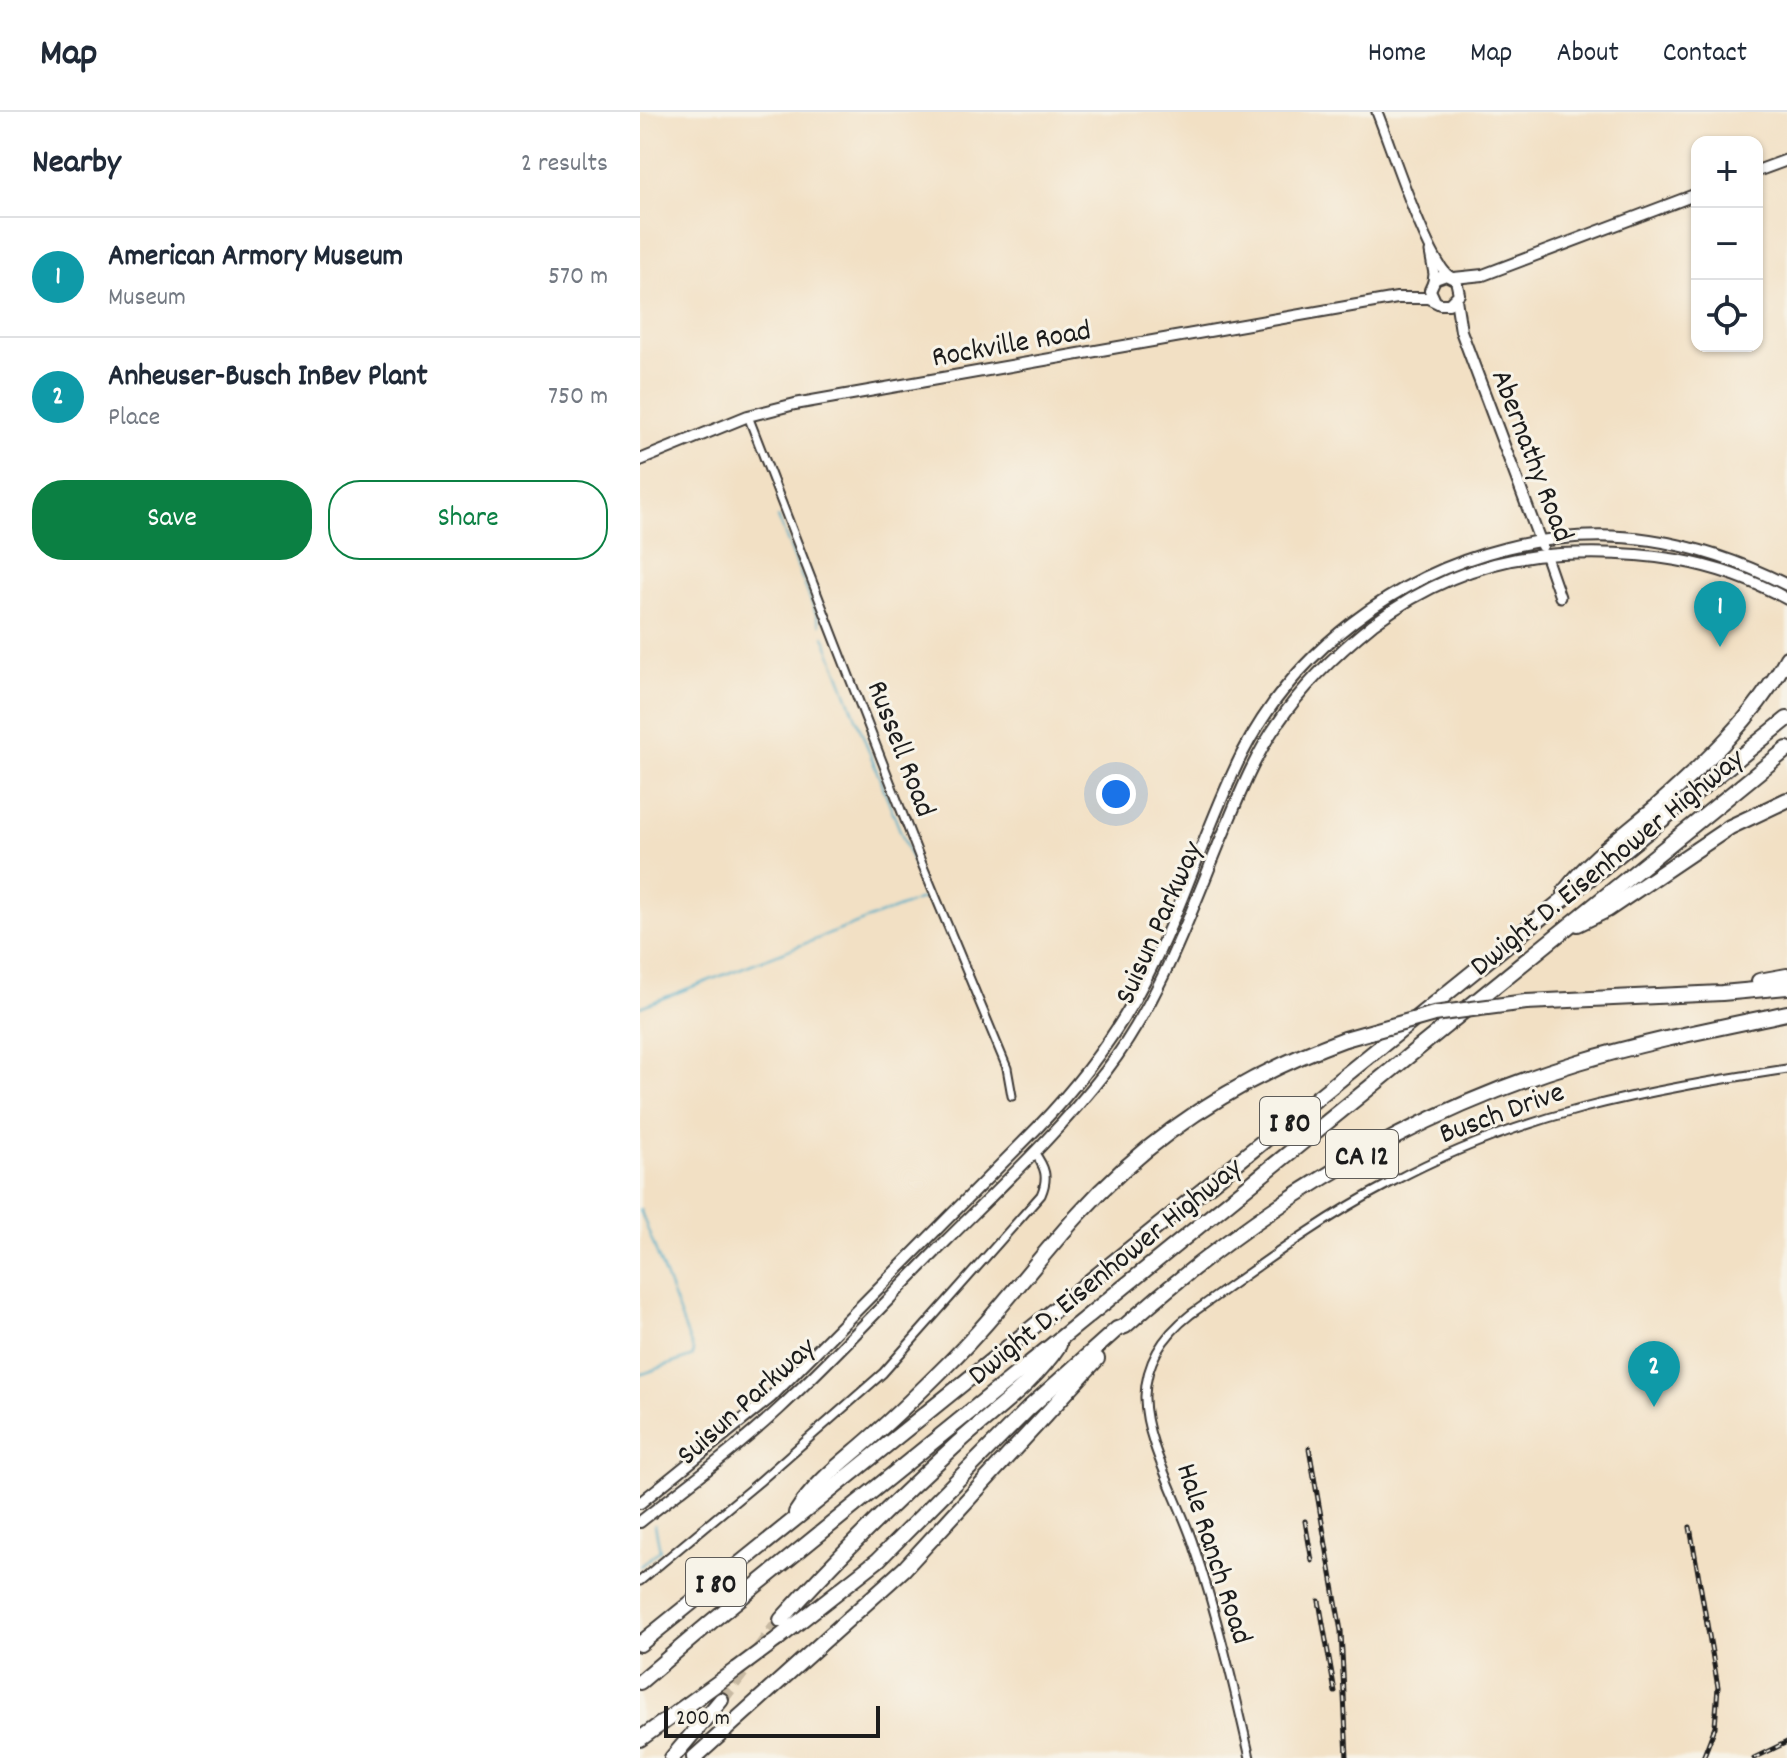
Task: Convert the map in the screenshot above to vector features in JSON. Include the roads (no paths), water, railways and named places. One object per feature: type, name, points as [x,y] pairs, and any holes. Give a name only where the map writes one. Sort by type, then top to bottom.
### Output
[{"type":"highway","points":[[1549,911],[1584,867],[1655,807],[1724,742],[1762,698],[1787,658]]},
{"type":"highway","name":"Dwight D. Eisenhower Highway","points":[[640,1644],[1787,719]]},
{"type":"highway","name":"Dwight D. Eisenhower Highway","points":[[640,1682],[734,1602],[1787,749]]},
{"type":"highway","points":[[1563,930],[1607,910],[1730,827],[1787,800]]},
{"type":"highway","points":[[1624,998],[1787,976]]},
{"type":"highway","points":[[791,1521],[820,1482],[951,1362],[1080,1212],[1145,1150],[1185,1120],[1253,1078],[1345,1039],[1434,1014],[1526,1002],[1787,987]]},
{"type":"highway","name":"CA 12","points":[[640,1739],[776,1640],[878,1560],[1029,1408],[1117,1329],[1125,1326],[1199,1261],[1249,1225],[1359,1156],[1489,1094],[1634,1046],[1787,1013]]},
{"type":"highway","points":[[1634,1046],[1787,1023]]},
{"type":"highway","points":[[694,1758],[904,1569],[1066,1390],[1123,1334],[1125,1326]]},
{"type":"highway","points":[[781,1620],[810,1587],[954,1447],[1045,1367],[1064,1337]]},
{"type":"highway","points":[[672,1758],[721,1700]]},
{"type":"main road","points":[[1763,169],[1787,160]]},
{"type":"main road","points":[[1483,275],[1440,276],[1432,283],[1430,293],[1439,303],[1458,297],[1464,287],[1483,275],[1691,196]]},
{"type":"main road","points":[[1451,277],[1459,285],[1458,297]]},
{"type":"main road","name":"Rockville Road","points":[[1397,298],[1432,283]]},
{"type":"main road","name":"Abernathy Road","points":[[1458,297],[1461,331],[1545,554]]},
{"type":"main road","name":"Rockville Road","points":[[640,460],[748,416],[808,402],[1397,298],[1428,298],[1439,303]]},
{"type":"main road","name":"Abernathy Road","points":[[1439,303],[1461,331]]},
{"type":"main road","name":"Suisun Parkway","points":[[640,1503],[771,1397],[1038,1127],[1079,1081],[1115,1032],[1147,977],[1243,753],[1265,715],[1311,659],[1367,611],[1408,586],[1464,560],[1540,541],[1585,537],[1652,538],[1731,559],[1787,585]]},
{"type":"main road","name":"Suisun Parkway","points":[[640,1522],[780,1408],[1034,1152],[1090,1090],[1144,1013],[1173,956],[1256,759],[1277,723],[1305,687],[1355,638],[1413,597],[1478,569],[1545,554],[1612,552],[1679,559],[1727,571],[1786,598]]},
{"type":"street","points":[[1377,112],[1430,249],[1442,271],[1451,277]]},
{"type":"street","points":[[1430,249],[1434,274],[1432,283]]},
{"type":"street","name":"Russell Road","points":[[748,416],[922,864],[1007,1068],[1012,1096]]},
{"type":"street","name":"Abernathy Road","points":[[1545,554],[1560,597]]},
{"type":"street","name":"Busch Drive","points":[[1152,1362],[1162,1342],[1177,1325],[1267,1259],[1355,1202],[1438,1159],[1518,1127],[1610,1099],[1787,1069]]},
{"type":"street","points":[[640,1581],[883,1373],[1041,1195],[1044,1166],[1034,1152]]},
{"type":"street","name":"Hale Ranch Road","points":[[1152,1362],[1146,1380],[1147,1416],[1195,1547],[1250,1758]]},
{"type":"waterway","points":[[778,517],[820,624]]},
{"type":"waterway","points":[[640,1007],[926,897],[824,636]]},
{"type":"waterway","points":[[640,1209],[693,1350],[693,1356],[640,1375]]},
{"type":"waterway","points":[[640,1566],[660,1550],[655,1525]]},
{"type":"tunnel","points":[[721,1700],[781,1620]]},
{"type":"railway","points":[[1309,1448],[1341,1631],[1347,1758]]},
{"type":"railway","points":[[1305,1521],[1312,1561]]},
{"type":"railway","points":[[1690,1527],[1718,1687],[1715,1727],[1703,1758]]},
{"type":"railway","points":[[1319,1601],[1335,1692]]},
{"type":"railway","points":[[1754,1758],[1787,1742]]},
{"type":"place","name":"American Armory Museum","points":[[1720,647]]},
{"type":"place","name":"Anheuser-Busch InBev Plant","points":[[1654,1407]]}]
